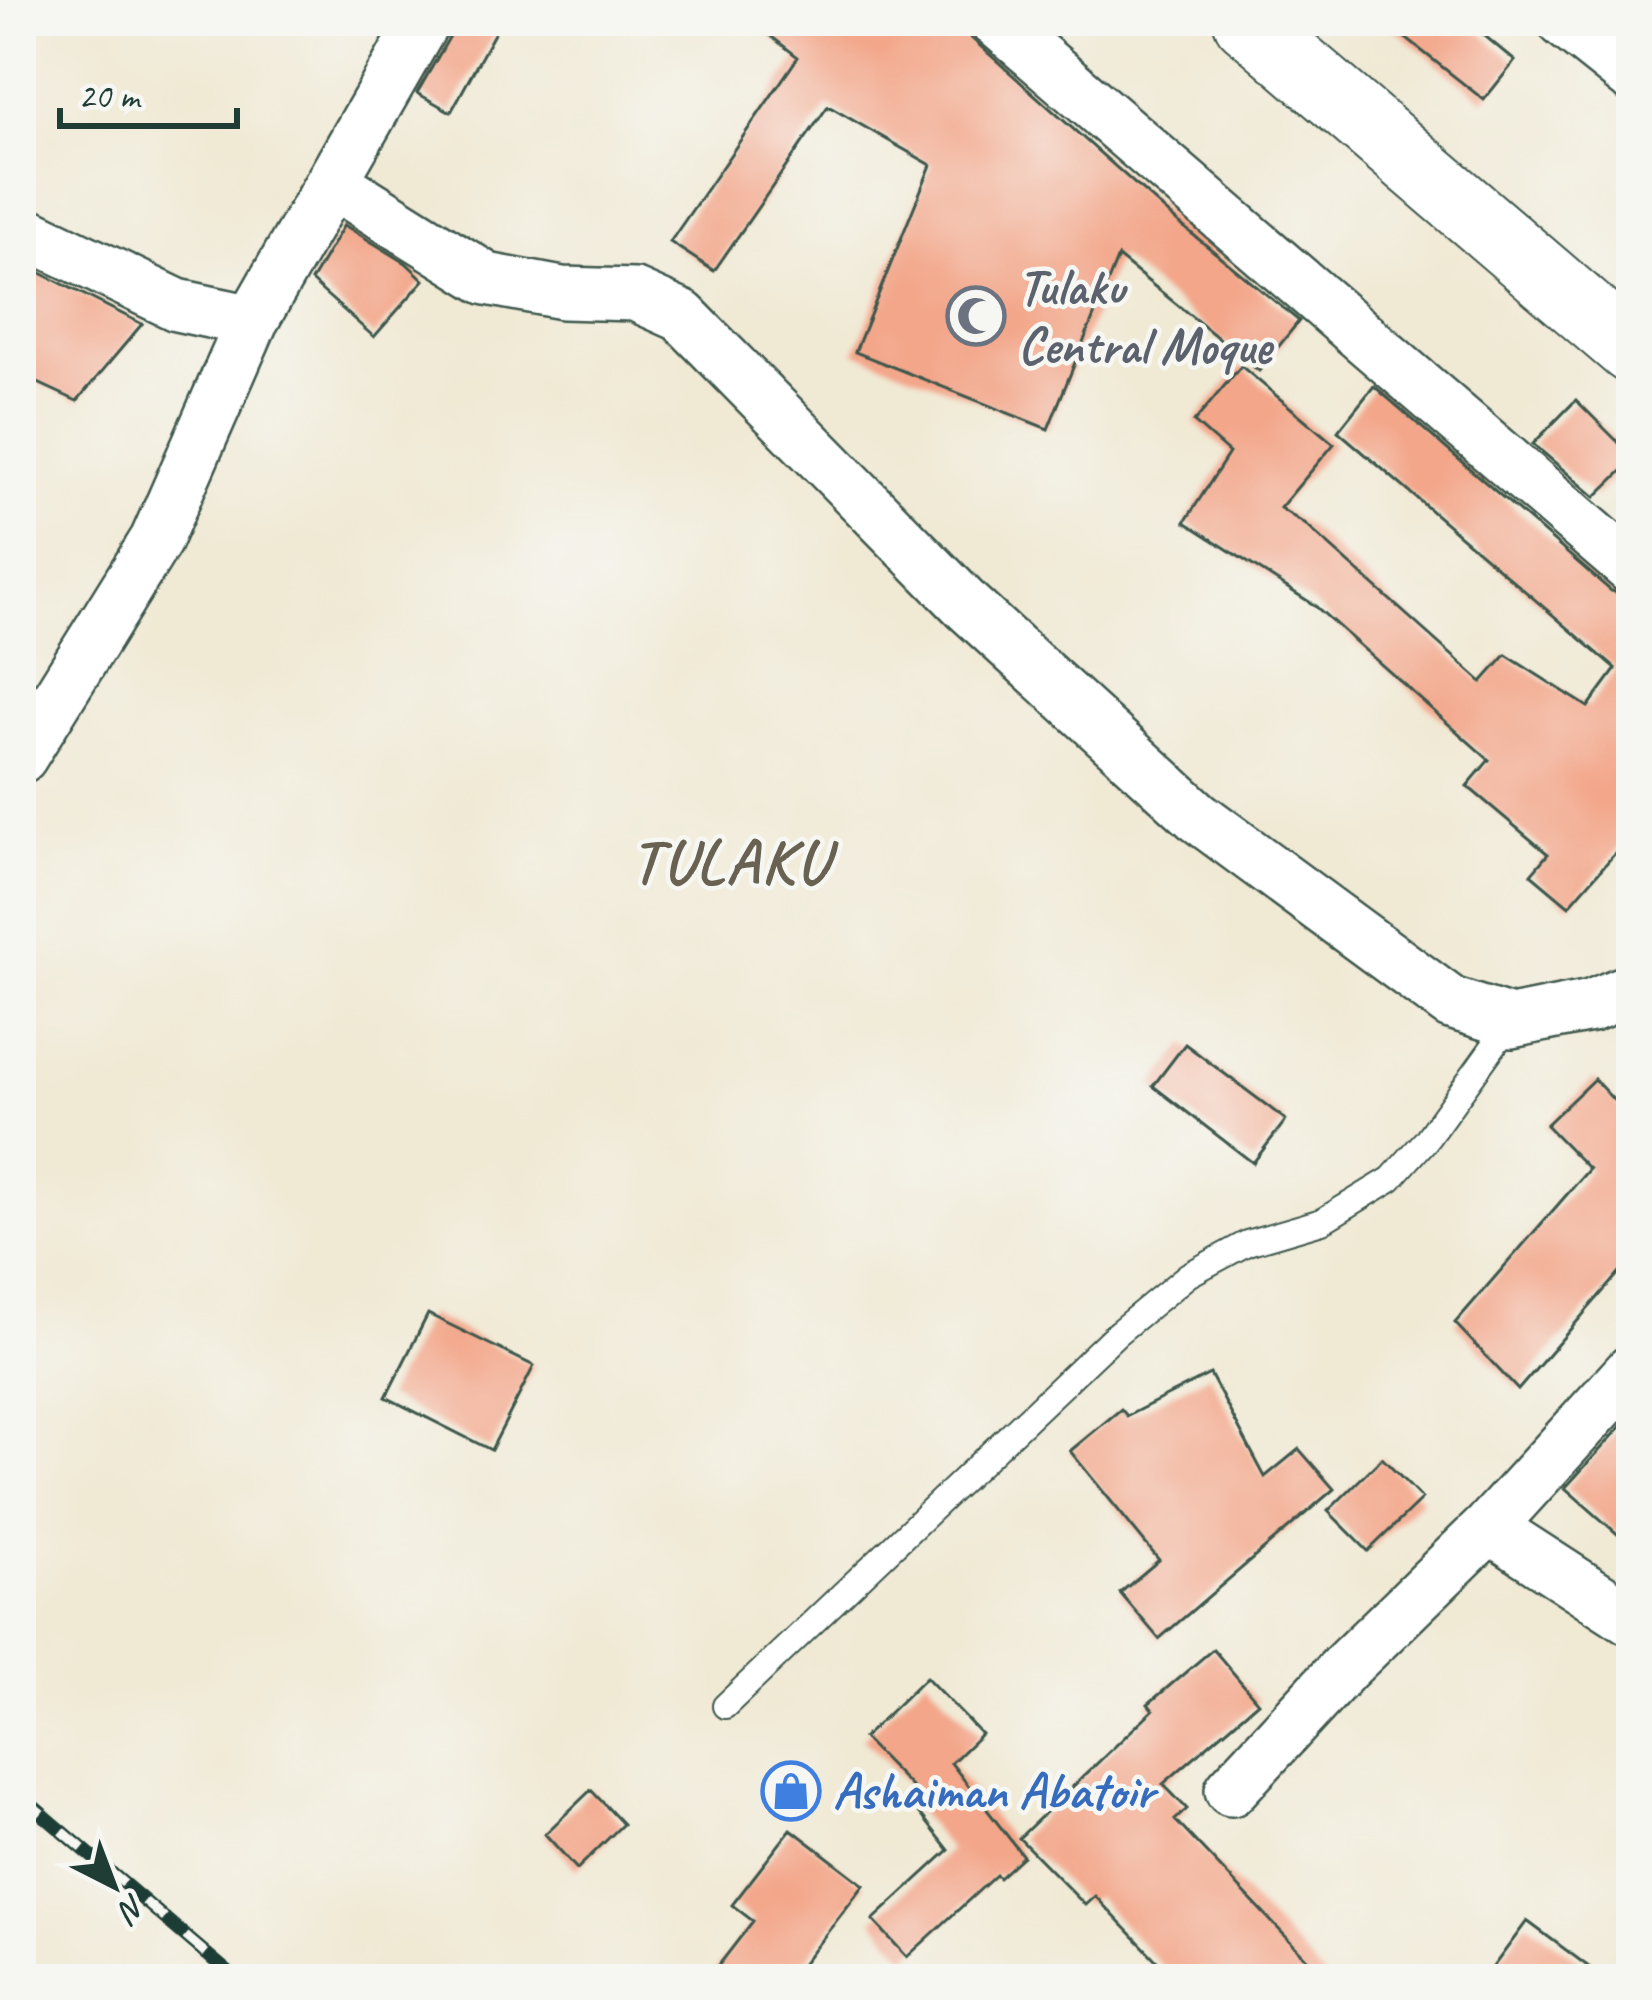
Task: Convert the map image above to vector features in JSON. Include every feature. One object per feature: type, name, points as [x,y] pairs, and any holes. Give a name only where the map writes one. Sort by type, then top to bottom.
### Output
[{"type":"highway","points":[[1247,21],[1631,350]]},
{"type":"street","points":[[21,757],[156,540],[252,321],[424,21]]},
{"type":"street","points":[[995,21],[1631,568]]},
{"type":"street","points":[[1563,21],[1631,75]]},
{"type":"street","points":[[332,182],[487,279],[562,293],[635,295],[682,316],[968,607],[1197,816],[1451,1003],[1511,1022],[1591,1006],[1631,989]]},
{"type":"street","points":[[21,230],[177,305],[252,321]]},
{"type":"street","points":[[1231,1790],[1344,1668],[1489,1527],[1631,1371]]},
{"type":"street","points":[[1489,1527],[1631,1619]]},
{"type":"lane","points":[[725,1706],[1117,1334],[1188,1275],[1247,1243],[1322,1221],[1391,1179],[1426,1140],[1511,1022]]},
{"type":"building","points":[[454,21],[501,21],[451,112],[417,93]]},
{"type":"building","points":[[751,21],[952,21],[1180,224],[1299,321],[1259,371],[1118,257],[1048,429],[855,352],[931,165],[828,106],[714,271],[670,242],[798,57]]},
{"type":"building","points":[[1384,21],[1467,21],[1515,61],[1484,100]]},
{"type":"building","points":[[344,225],[406,263],[424,280],[374,337],[311,281]]},
{"type":"building","points":[[21,263],[142,324],[77,401],[21,375]]},
{"type":"building","points":[[1241,366],[1334,444],[1280,508],[1306,525],[1482,682],[1506,655],[1588,707],[1616,669],[1338,431],[1374,386],[1611,591],[1631,597],[1631,835],[1569,906],[1531,874],[1548,854],[1467,786],[1489,760],[1314,605],[1185,522],[1229,453],[1194,422]]},
{"type":"building","points":[[1576,400],[1631,455],[1631,462],[1595,497],[1533,444]]},
{"type":"building","points":[[1185,1044],[1286,1120],[1253,1163],[1153,1086]]},
{"type":"building","points":[[1594,1079],[1631,1119],[1631,1259],[1518,1390],[1455,1323],[1589,1169],[1546,1125]]},
{"type":"building","points":[[428,1314],[534,1366],[491,1450],[386,1397]]},
{"type":"building","points":[[1210,1374],[1265,1477],[1299,1449],[1334,1489],[1159,1639],[1120,1593],[1159,1560],[1070,1451],[1121,1409],[1127,1416]]},
{"type":"building","points":[[1631,1416],[1631,1546],[1565,1488]]},
{"type":"building","points":[[1382,1458],[1422,1499],[1368,1551],[1328,1511]]},
{"type":"building","points":[[1213,1649],[1258,1702],[1163,1784],[1187,1809],[1175,1820],[1326,1979],[1174,1979],[1095,1896],[1085,1905],[1019,1838],[1153,1710],[1148,1704]]},
{"type":"building","points":[[926,1677],[981,1734],[951,1763],[1023,1856],[907,1957],[873,1920],[949,1850],[914,1806],[923,1799],[863,1738]]},
{"type":"building","points":[[591,1790],[623,1824],[577,1869],[545,1834]]},
{"type":"building","points":[[791,1829],[864,1885],[791,1979],[708,1979],[753,1921],[732,1905]]},
{"type":"building","points":[[1527,1921],[1605,1979],[1484,1979]]},
{"type":"railway","points":[[21,1796],[236,1979]]},
{"type":"place","name":"Tulaku Central Moque","points":[[976,316]]},
{"type":"place","name":"Ashaiman Abatoir","points":[[791,1791]]},
{"type":"district","name":"TULAKU","points":[[730,861]]}]
